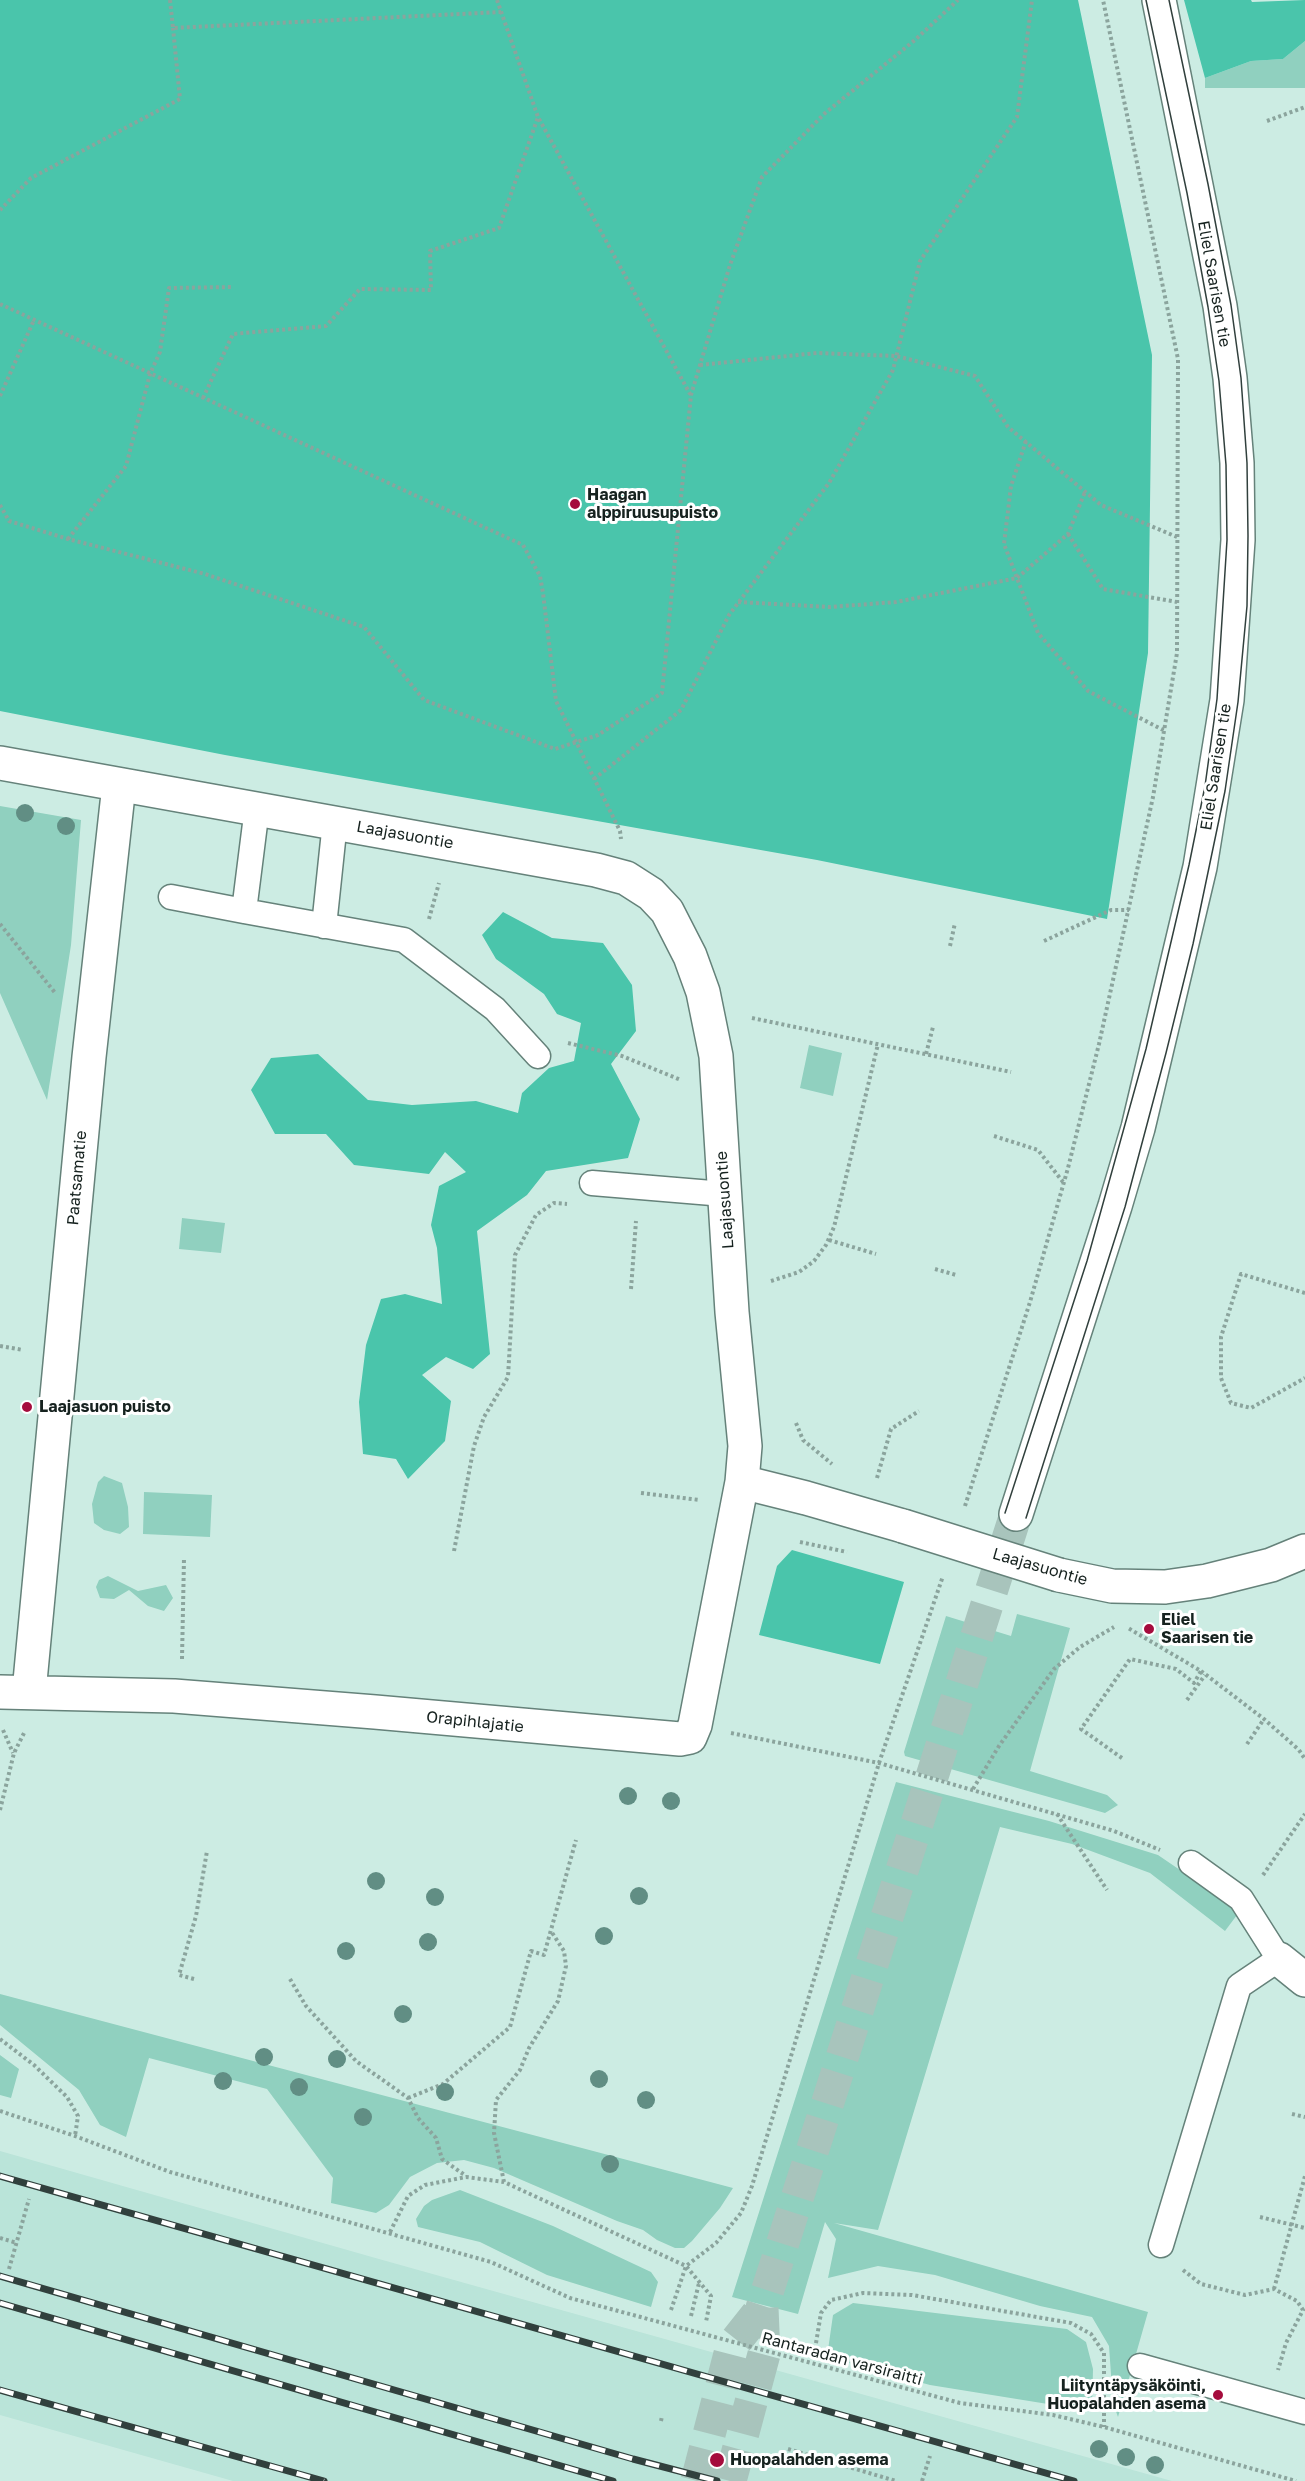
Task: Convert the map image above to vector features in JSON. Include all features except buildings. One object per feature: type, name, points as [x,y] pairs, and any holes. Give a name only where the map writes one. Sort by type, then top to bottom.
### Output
[{"type":"street","name":"Eliel Saarisen tie","points":[[1016,1514],[1138,1128],[1200,867],[1227,700],[1238,540],[1237,463],[1230,378],[1220,306],[1159,0]]},
{"type":"street","points":[[0,763],[119,786]]},
{"type":"street","name":"Laajasuontie","points":[[119,786],[257,808],[597,870],[626,878],[651,894],[667,911],[690,956],[703,992],[716,1056],[732,1312],[744,1426],[742,1482],[903,1526],[1059,1575],[1112,1586],[1166,1587],[1218,1579],[1271,1565],[1305,1551]]},
{"type":"street","name":"Paatsamatie","points":[[14,1692],[119,786]]},
{"type":"street","points":[[690,1737],[695,1725],[742,1482]]},
{"type":"street","name":"Orapihlajatie","points":[[14,1692],[174,1696],[659,1738],[690,1737]]},
{"type":"street","points":[[1279,1959],[1305,1980]]},
{"type":"lane","points":[[244,911],[257,808]]},
{"type":"lane","points":[[324,926],[335,822]]},
{"type":"lane","points":[[171,897],[404,940],[495,1010],[538,1056]]},
{"type":"lane","points":[[592,1183],[724,1194]]},
{"type":"lane","points":[[1161,2245],[1239,1986],[1279,1959],[1241,1899],[1191,1863]]},
{"type":"lane","points":[[1140,2366],[1305,2412]]},
{"type":"path","points":[[0,210],[31,178],[180,99],[170,0]]},
{"type":"path","points":[[497,0],[538,117],[691,395]]},
{"type":"path","points":[[0,505],[9,521],[68,539],[205,574],[364,627],[424,700],[555,750],[598,735],[662,693],[691,395],[730,265],[762,177],[824,114],[915,40],[958,0]]},
{"type":"path","points":[[594,779],[681,710],[729,615],[829,483],[893,370],[920,261],[1017,117],[1032,0]]},
{"type":"path","points":[[974,1476],[1004,1387],[1064,1183],[1096,1055],[1129,910],[1165,731],[1177,653],[1178,359],[1103,0]]},
{"type":"path","points":[[173,28],[501,12]]},
{"type":"path","points":[[1267,121],[1305,107]]},
{"type":"path","points":[[203,398],[233,334],[326,326],[360,290],[431,290],[430,251],[499,228],[538,117]]},
{"type":"path","points":[[68,539],[126,466],[150,374],[160,352],[168,288],[233,287]]},
{"type":"path","points":[[0,304],[523,545],[540,576],[555,701],[620,831]]},
{"type":"path","points":[[0,396],[34,320]]},
{"type":"path","points":[[700,365],[817,353],[896,356],[975,376],[1008,427],[1101,505],[1177,537]]},
{"type":"path","points":[[1026,441],[1011,486],[1004,544],[1038,633],[1088,691],[1165,731]]},
{"type":"path","points":[[738,602],[830,607],[885,603],[1017,578],[1068,534],[1085,492]]},
{"type":"path","points":[[1068,534],[1103,589],[1177,602]]},
{"type":"path","points":[[1044,941],[1111,910],[1129,910]]},
{"type":"path","points":[[950,946],[955,923]]},
{"type":"path","points":[[0,924],[57,994]]},
{"type":"path","points":[[752,1018],[1011,1072]]},
{"type":"path","points":[[926,1054],[933,1027]]},
{"type":"path","points":[[538,1056],[558,1040],[622,1056],[684,1081]]},
{"type":"path","points":[[771,1281],[800,1272],[814,1261],[829,1240],[878,1044]]},
{"type":"path","points":[[994,1136],[1038,1150],[1064,1183]]},
{"type":"path","points":[[631,1289],[636,1232],[636,1186]]},
{"type":"path","points":[[454,1551],[474,1446],[484,1417],[508,1377],[515,1255],[536,1215],[554,1203],[578,1204]]},
{"type":"path","points":[[829,1240],[876,1254]]},
{"type":"path","points":[[935,1269],[956,1275]]},
{"type":"path","points":[[1305,1293],[1241,1274],[1221,1337],[1221,1378],[1231,1403],[1251,1408],[1305,1378]]},
{"type":"path","points":[[0,1346],[33,1351]]},
{"type":"path","points":[[878,1473],[891,1430],[920,1410]]},
{"type":"path","points":[[796,1423],[803,1440],[839,1470]]},
{"type":"path","points":[[876,1482],[883,1484]]},
{"type":"path","points":[[641,1493],[712,1502]]},
{"type":"path","points":[[182,1660],[184,1558]]},
{"type":"path","points":[[671,2310],[686,2266],[716,2243],[741,2213],[752,2186],[879,1763],[929,1621]]},
{"type":"path","points":[[973,1789],[999,1746],[1054,1669],[1080,1647],[1114,1627]]},
{"type":"path","points":[[1128,1628],[1201,1671],[1264,1719],[1299,1750],[1305,1759]]},
{"type":"path","points":[[1122,1758],[1081,1729],[1130,1659],[1176,1669],[1194,1683],[1201,1671]]},
{"type":"path","points":[[1187,1700],[1205,1675]]},
{"type":"path","points":[[1247,1744],[1264,1719]]},
{"type":"path","points":[[0,1806],[14,1753],[3,1733],[3,1724]]},
{"type":"path","points":[[690,1737],[702,1732],[727,1732],[879,1763],[1114,1831],[1191,1863]]},
{"type":"path","points":[[1056,1813],[1107,1890]]},
{"type":"path","points":[[1265,1872],[1305,1814]]},
{"type":"path","points":[[408,2098],[443,2084],[510,2027],[531,1951],[544,1955],[576,1840]]},
{"type":"path","points":[[194,1978],[178,1975],[196,1916],[207,1851]]},
{"type":"path","points":[[504,2182],[494,2133],[496,2100],[520,2070],[530,2048],[558,2001],[566,1966],[564,1951],[551,1930]]},
{"type":"path","points":[[290,1979],[306,2006],[356,2061],[408,2098],[418,2118],[436,2138],[442,2159],[466,2177]]},
{"type":"path","points":[[0,2039],[34,2065],[68,2097],[78,2116],[75,2136]]},
{"type":"path","name":"Rantaradan varsiraitti","points":[[0,2111],[170,2172],[390,2232],[490,2262],[570,2298],[960,2403],[1053,2415],[1296,2481]]},
{"type":"path","points":[[1292,2114],[1305,2117]]},
{"type":"path","points":[[1274,2289],[1305,2176]]},
{"type":"path","points":[[390,2232],[404,2203],[416,2190],[436,2182],[466,2177],[504,2182],[686,2266],[711,2296],[706,2322]]},
{"type":"path","points":[[9,2269],[29,2199]]},
{"type":"path","points":[[1260,2217],[1305,2228]]},
{"type":"path","points":[[0,2238],[17,2242]]},
{"type":"path","points":[[1161,2245],[1181,2268],[1201,2284],[1245,2295],[1274,2289],[1297,2301],[1303,2310],[1286,2343],[1270,2402]]},
{"type":"path","points":[[691,2316],[699,2283]]},
{"type":"path","points":[[815,2349],[821,2313],[831,2300],[863,2293],[912,2295],[1071,2324],[1090,2334],[1104,2353],[1104,2427]]},
{"type":"path","points":[[661,2421],[662,2416]]},
{"type":"path","points":[[788,2449],[896,2481]]},
{"type":"path","points":[[922,2481],[930,2456]]},
{"type":"shaded area","points":[[1305,41],[1305,88],[1205,88],[1205,78],[1251,61],[1283,59]]},
{"type":"shaded area","points":[[0,806],[81,820],[71,945],[47,1100],[0,993]]},
{"type":"shaded area","points":[[809,1045],[842,1053],[833,1096],[800,1088]]},
{"type":"shaded area","points":[[182,1218],[225,1223],[221,1253],[179,1249]]},
{"type":"shaded area","points":[[104,1476],[122,1483],[128,1507],[129,1527],[120,1534],[104,1530],[94,1523],[92,1504],[98,1482]]},
{"type":"shaded area","points":[[144,1492],[212,1495],[210,1537],[143,1534]]},
{"type":"shaded area","points":[[108,1576],[138,1591],[166,1585],[173,1598],[164,1611],[148,1606],[129,1590],[114,1599],[100,1598],[96,1587],[99,1580]]},
{"type":"shaded area","points":[[1017,1614],[1070,1628],[1030,1771],[1107,1795],[1118,1805],[1105,1813],[905,1756],[904,1752],[946,1616],[1011,1636]]},
{"type":"shaded area","points":[[896,1782],[1049,1821],[1158,1855],[1240,1911],[1225,1931],[1150,1873],[1072,1844],[1000,1827],[878,2230],[834,2223],[1148,2312],[1118,2417],[1113,2403],[1109,2346],[1092,2317],[1040,2306],[935,2275],[878,2266],[828,2278],[836,2239],[825,2222],[798,2314],[732,2297]]},
{"type":"shaded area","points":[[0,1994],[733,2188],[720,2208],[684,2248],[675,2248],[657,2240],[643,2230],[494,2168],[464,2160],[437,2163],[410,2177],[389,2205],[376,2213],[331,2203],[333,2178],[267,2089],[149,2058],[126,2137],[100,2125],[79,2090],[0,2025]]},
{"type":"shaded area","points":[[0,2055],[19,2069],[11,2098],[0,2095]]},
{"type":"shaded area","points":[[0,2151],[1172,2481],[233,2481],[0,2415]]},
{"type":"shaded area","points":[[460,2190],[553,2226],[651,2272],[658,2282],[651,2307],[547,2275],[480,2242],[418,2227],[416,2219],[424,2206],[432,2200]]},
{"type":"shaded area","points":[[853,2303],[1067,2329],[1086,2342],[1093,2369],[1092,2407],[1085,2410],[930,2385],[827,2357],[833,2315]]},
{"type":"green space","name":"Haagan alppiruusupuisto","points":[[0,0],[1078,0],[1152,355],[1148,653],[1107,919],[817,860],[225,755],[0,711]]},
{"type":"green space","points":[[1184,0],[1251,0],[1252,2],[1305,0],[1305,41],[1283,59],[1251,61],[1205,78]]},
{"type":"green space","points":[[503,912],[552,938],[603,943],[632,985],[636,1031],[611,1064],[640,1119],[628,1158],[546,1171],[527,1195],[477,1231],[490,1354],[473,1369],[446,1357],[422,1375],[451,1401],[445,1441],[408,1479],[396,1459],[363,1454],[359,1402],[366,1345],[381,1299],[405,1294],[442,1304],[437,1248],[431,1225],[439,1186],[466,1172],[445,1152],[429,1174],[354,1165],[326,1134],[275,1134],[251,1090],[271,1058],[318,1054],[368,1100],[412,1105],[476,1101],[518,1113],[522,1093],[549,1068],[574,1061],[581,1023],[557,1014],[544,994],[496,959],[482,935]]},
{"type":"green space","points":[[792,1550],[904,1582],[880,1664],[759,1635],[777,1566]]},
{"type":"tunnel","points":[[730,2481],[764,2354],[762,2308],[1016,1514]]},
{"type":"tunnel","points":[[697,2481],[732,2346],[762,2308]]},
{"type":"tram line","points":[[1005,1513],[1087,1261],[1146,1049],[1189,865],[1205,786],[1217,699],[1227,540],[1226,465],[1219,381],[1187,193],[1146,0]]},
{"type":"tram line","points":[[1026,1518],[1125,1207],[1166,1053],[1193,944],[1225,791],[1238,702],[1247,606],[1248,536],[1247,463],[1241,378],[1231,305],[1208,184],[1169,0]]},
{"type":"railway","points":[[0,2176],[1074,2481]]},
{"type":"railway","points":[[0,2276],[633,2459],[717,2481]]},
{"type":"railway","points":[[0,2303],[613,2481]]},
{"type":"railway","points":[[0,2390],[324,2481]]},
{"type":"place","name":"Haagan alppiruusupuisto","points":[[575,504]]},
{"type":"place","name":"Laajasuon puisto","points":[[27,1407]]},
{"type":"place","name":"Eliel Saarisen tie","points":[[1149,1629]]},
{"type":"place","name":"Liityntäpysäköinti, Huopalahden asema","points":[[1218,2395]]},
{"type":"place","name":"Huopalahden asema","points":[[717,2460]]}]
